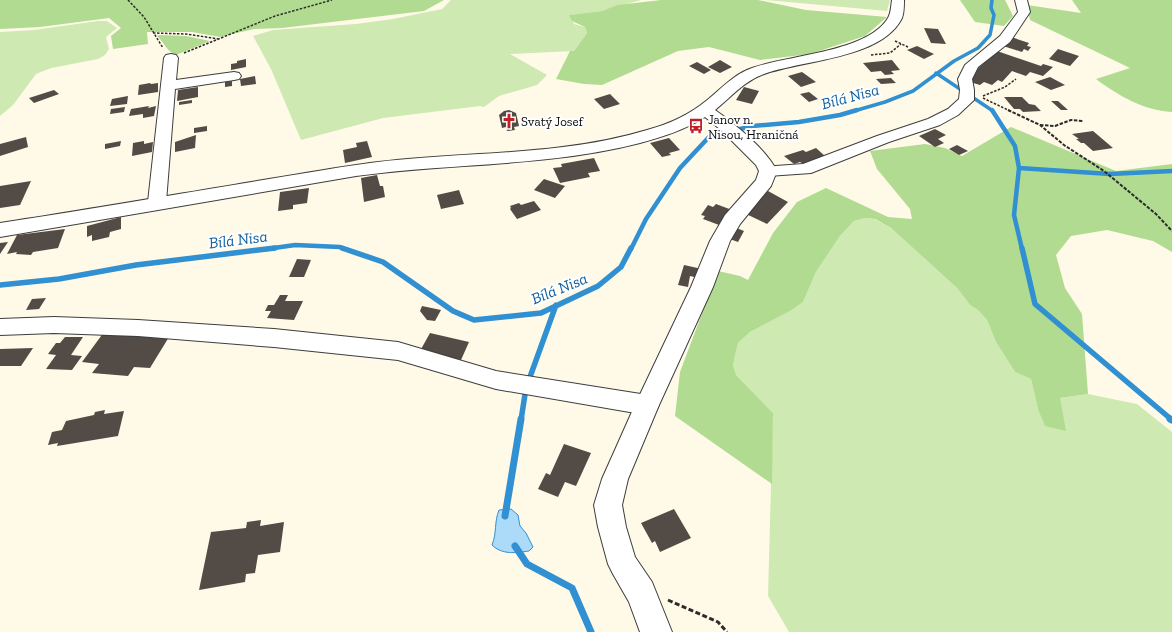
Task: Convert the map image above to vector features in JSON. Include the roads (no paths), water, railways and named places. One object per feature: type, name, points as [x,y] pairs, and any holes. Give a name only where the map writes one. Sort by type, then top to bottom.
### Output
[{"type":"street","points":[[0,230],[157,202],[407,164],[529,156],[622,142],[657,132],[684,122],[705,110],[738,81],[756,71],[836,53],[863,44],[880,34],[895,21],[900,9],[898,0]]},
{"type":"street","points":[[768,171],[805,169],[883,139],[934,122],[953,112],[966,100],[967,90],[965,78],[972,65],[1005,39],[1024,12],[1021,0]]},
{"type":"street","points":[[157,202],[171,58]]},
{"type":"street","points":[[168,86],[234,76]]},
{"type":"street","points":[[656,632],[640,593],[623,564],[612,527],[608,505],[615,479],[647,405],[702,287],[720,241],[732,220],[765,182],[768,171],[764,163],[732,131],[705,110]]},
{"type":"street","points":[[0,327],[54,325],[138,328],[274,338],[398,351],[496,380],[647,405]]},
{"type":"water","points":[[511,509],[518,515],[520,526],[526,533],[533,547],[529,551],[514,553],[505,552],[492,545],[499,510]]},
{"type":"waterway","name":"Bílá Nisa","points":[[937,74],[954,61],[978,48],[990,35],[994,15],[991,8],[992,0]]},
{"type":"waterway","name":"Bílá Nisa","points":[[854,111],[885,102],[913,91],[937,74]]},
{"type":"waterway","points":[[937,74],[992,111]]},
{"type":"waterway","name":"Bílá Nisa","points":[[631,249],[646,219],[680,168],[709,137],[752,126],[799,122],[840,115],[857,110]]},
{"type":"waterway","points":[[992,111],[1015,146],[1019,168]]},
{"type":"waterway","points":[[1019,168],[1110,174],[1172,171]]},
{"type":"waterway","points":[[1019,168],[1014,215],[1022,249]]},
{"type":"waterway","name":"Bílá Nisa","points":[[268,249],[295,245],[342,248]]},
{"type":"waterway","name":"Bílá Nisa","points":[[268,249],[275,248]]},
{"type":"waterway","name":"Bílá Nisa","points":[[342,248],[383,262],[453,311],[474,320],[541,313],[556,306]]},
{"type":"waterway","name":"Bílá Nisa","points":[[556,306],[598,286],[621,267],[631,248]]},
{"type":"waterway","points":[[1022,248],[1035,304],[1172,420],[1170,419]]},
{"type":"waterway","name":"Bílá Nisa","points":[[0,285],[59,279],[136,265],[268,249]]},
{"type":"waterway","points":[[521,420],[526,388],[556,306]]},
{"type":"waterway","points":[[505,516],[521,419]]},
{"type":"waterway","points":[[515,546],[527,564],[572,588],[591,632]]},
{"type":"place","name":"Svatý Josef","points":[[509,121]]},
{"type":"place","name":"Janov n. Nisou, Hraničná","points":[[696,126]]}]
